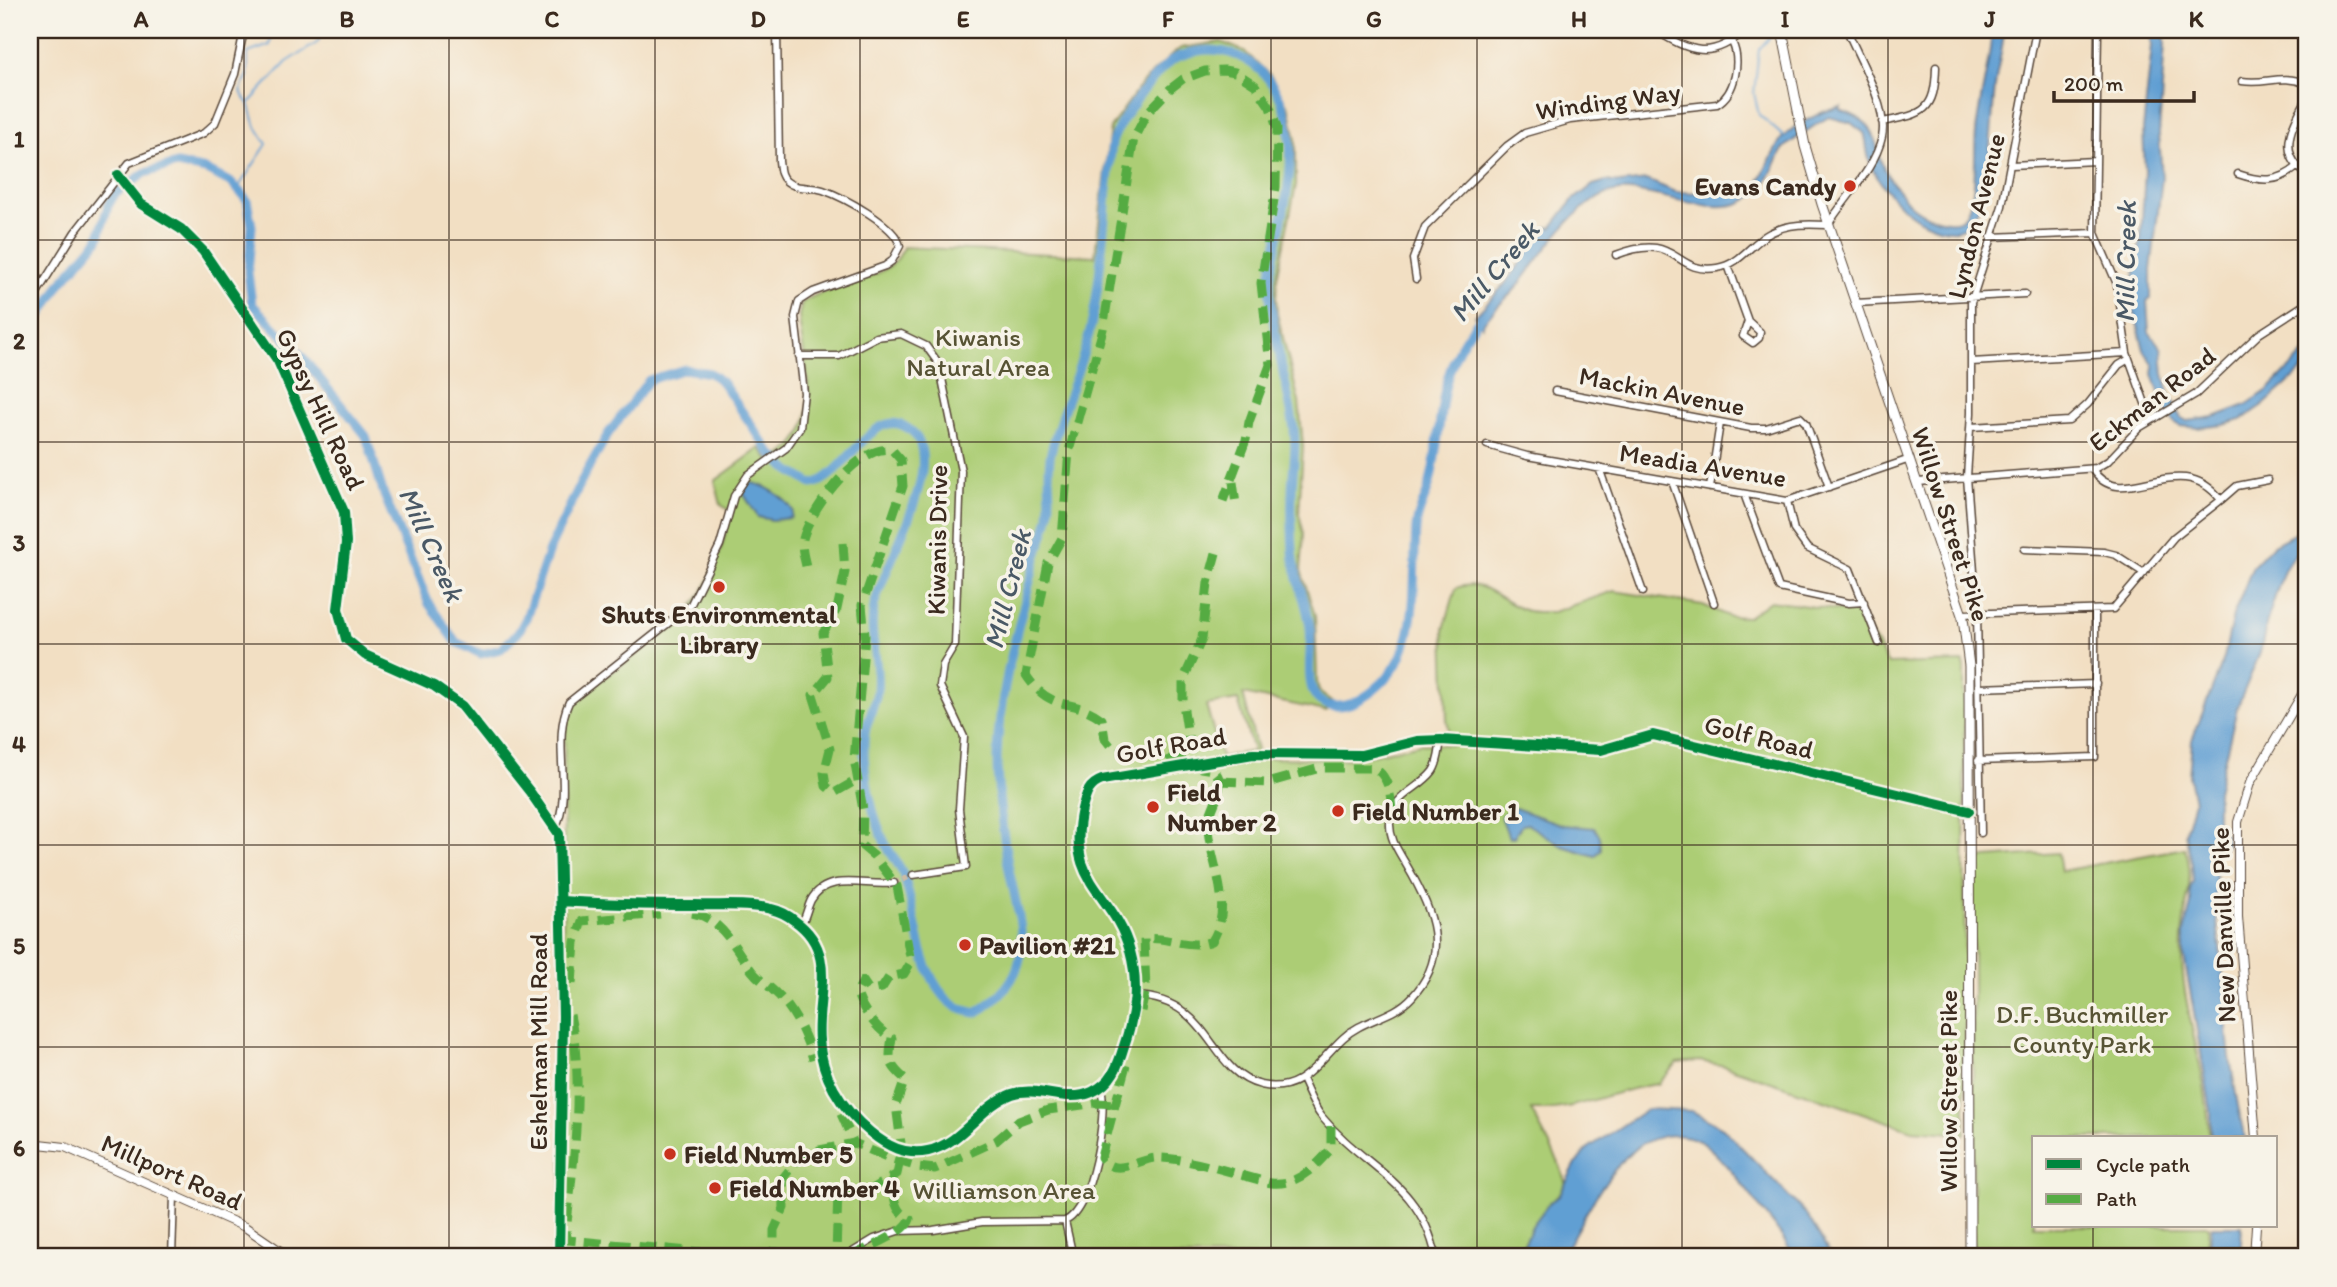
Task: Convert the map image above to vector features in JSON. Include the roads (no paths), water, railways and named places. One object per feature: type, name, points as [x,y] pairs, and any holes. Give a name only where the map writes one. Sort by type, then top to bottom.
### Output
[{"type":"highway","name":"Willow Street Pike","points":[[1782,30],[1805,146],[1828,225],[1962,614],[1969,666],[1974,761],[1969,811],[1970,1257]]},
{"type":"main road","name":"New Danville Pike","points":[[2256,1136],[2238,917],[2238,821],[2250,783],[2307,686]]},
{"type":"main road","name":"Millport Road","points":[[30,1143],[60,1145],[245,1227],[289,1257]]},
{"type":"main road","points":[[2254,1257],[2256,1228]]},
{"type":"street","points":[[30,304],[71,238],[118,175],[134,159],[211,128],[226,98],[239,58],[244,30]]},
{"type":"street","name":"Eshelman Mill Road","points":[[559,1257],[562,901],[560,840],[556,827],[560,815],[563,720],[569,702],[690,606],[720,544],[734,496],[748,475],[786,448],[804,417],[795,317],[799,301],[813,292],[885,266],[892,261],[900,246],[889,228],[838,197],[822,190],[789,184],[783,178],[779,161],[777,30]]},
{"type":"street","points":[[1655,30],[1700,51],[1716,49],[1732,42],[1745,30]]},
{"type":"street","points":[[1616,255],[1650,245],[1664,248],[1694,266],[1708,269],[1728,265],[1780,228],[1828,225],[1880,144],[1882,122],[1874,92],[1847,30]]},
{"type":"street","name":"Lyndon Avenue","points":[[1981,833],[1974,761],[1979,688],[1977,612],[1967,477],[1972,297],[2011,165],[2036,30]]},
{"type":"street","points":[[2098,30],[2095,233],[2117,284],[2128,356],[2151,420]]},
{"type":"street","name":"Winding Way","points":[[1416,279],[1413,259],[1425,227],[1517,137],[1532,129],[1561,122],[1717,104],[1727,94],[1736,68],[1738,53],[1732,42]]},
{"type":"street","points":[[1882,122],[1916,116],[1925,110],[1932,98],[1936,67]]},
{"type":"street","points":[[2242,81],[2256,82],[2285,77],[2307,84]]},
{"type":"street","points":[[2307,99],[2290,130],[2288,141],[2298,166],[2307,174]]},
{"type":"street","points":[[2011,165],[2095,161]]},
{"type":"street","points":[[2238,174],[2263,181],[2276,180],[2298,166]]},
{"type":"street","name":"Gypsy Hill Road","points":[[118,175],[141,204],[198,245],[278,361],[344,512],[346,542],[338,609],[346,639],[365,655],[434,686],[455,700],[556,827]]},
{"type":"street","points":[[1991,237],[2095,233]]},
{"type":"street","points":[[1728,265],[1748,321]]},
{"type":"street","points":[[1855,303],[2025,295]]},
{"type":"street","name":"Eckman Road","points":[[1918,482],[2092,469],[2108,461],[2135,431],[2196,394],[2259,334],[2307,303]]},
{"type":"street","name":"Kiwanis Drive","points":[[799,356],[839,356],[876,337],[901,334],[926,346],[942,370],[949,421],[961,471],[955,645],[943,665],[940,686],[964,737],[959,809],[966,867],[913,875]]},
{"type":"street","points":[[1971,362],[2128,356]]},
{"type":"street","points":[[1970,427],[2069,421],[2088,404],[2128,356]]},
{"type":"street","name":"Mackin Avenue","points":[[1555,391],[1761,429],[1802,418],[1829,487]]},
{"type":"street","points":[[1710,488],[1720,423]]},
{"type":"street","name":"Meadia Avenue","points":[[1487,445],[1527,456],[1787,501],[1910,459]]},
{"type":"street","points":[[1599,468],[1643,592]]},
{"type":"street","points":[[2092,469],[2104,482],[2122,486],[2143,484],[2171,476],[2198,480],[2210,486],[2221,500]]},
{"type":"street","points":[[1962,614],[2116,608],[2184,527],[2237,486],[2268,480]]},
{"type":"street","points":[[1672,481],[1714,603]]},
{"type":"street","points":[[1744,494],[1779,588],[1849,603],[1864,602]]},
{"type":"street","points":[[1787,501],[1794,530],[1801,542],[1817,555],[1846,565],[1864,602],[1879,643]]},
{"type":"street","points":[[2024,549],[2104,552],[2116,555],[2144,573]]},
{"type":"street","points":[[1974,761],[2093,759],[2096,730],[2095,610]]},
{"type":"street","points":[[1979,688],[2096,684]]},
{"type":"street","name":"Golf Road","points":[[1101,1088],[1114,1073],[1121,1058],[1136,996],[1134,966],[1126,939],[1113,914],[1090,885],[1078,850],[1082,814],[1093,783],[1118,776],[1253,754],[1361,755],[1417,741],[1441,740],[1601,750],[1657,736],[1969,811]]},
{"type":"street","points":[[1136,996],[1165,1001],[1191,1016],[1229,1065],[1250,1081],[1277,1086],[1302,1079],[1353,1030],[1407,1002],[1429,969],[1435,936],[1425,895],[1395,845],[1390,820],[1401,797],[1435,768],[1441,740]]},
{"type":"street","points":[[801,925],[811,899],[828,886],[844,882],[894,883]]},
{"type":"street","points":[[562,901],[762,907],[778,911],[801,925],[818,949],[823,966],[818,1039],[826,1073],[846,1108],[887,1145],[914,1152],[938,1148],[998,1102],[1015,1093],[1040,1091],[1079,1096],[1101,1088],[1102,1102],[1089,1192],[1078,1212],[1065,1221],[982,1222],[933,1230],[898,1231],[874,1239],[844,1257]]},
{"type":"street","points":[[1302,1079],[1323,1118],[1389,1176],[1414,1204],[1429,1231],[1436,1257]]},
{"type":"street","points":[[172,1257],[174,1196]]},
{"type":"street","points":[[1065,1221],[1073,1257]]},
{"type":"water","name":"Mill Creek","points":[[1992,30],[2004,30],[1985,182],[1974,216],[1962,229],[1941,229],[1910,213],[1892,197],[1872,168],[1864,133],[1851,123],[1829,117],[1785,147],[1762,188],[1740,203],[1728,206],[1700,205],[1629,191],[1611,193],[1595,200],[1579,211],[1565,226],[1482,326],[1475,316],[1504,285],[1547,227],[1551,228],[1572,201],[1593,185],[1606,181],[1620,183],[1647,180],[1676,192],[1735,194],[1758,183],[1781,139],[1797,125],[1823,112],[1841,107],[1840,110],[1855,116],[1871,129],[1881,163],[1909,203],[1938,219],[1961,219],[1966,214],[1973,192],[1976,135]]},
{"type":"water","name":"Mill Creek","points":[[2149,30],[2164,30],[2165,43],[2159,134],[2162,178],[2151,270],[2151,299],[2147,301],[2149,332],[2162,349],[2164,374],[2170,395],[2181,417],[2188,421],[2214,417],[2246,405],[2268,390],[2307,351],[2307,366],[2265,404],[2243,419],[2224,425],[2198,428],[2181,426],[2174,422],[2164,408],[2153,374],[2154,366],[2144,350],[2131,299],[2141,237],[2145,171],[2143,130],[2152,45]]},
{"type":"water","points":[[749,483],[768,488],[780,496],[793,511],[791,518],[772,520],[758,517],[743,493]]},
{"type":"water","points":[[2307,527],[2307,549],[2296,553],[2284,570],[2267,621],[2260,653],[2237,708],[2217,791],[2217,824],[2225,834],[2226,844],[2223,850],[2210,854],[2208,858],[2215,864],[2216,912],[2228,1038],[2245,1136],[2211,1136],[2211,1111],[2184,956],[2184,932],[2193,881],[2185,833],[2194,801],[2189,777],[2192,740],[2224,658],[2233,616],[2253,566],[2273,545]]},
{"type":"water","points":[[1515,808],[1563,825],[1594,828],[1600,836],[1601,850],[1595,856],[1562,846],[1527,824],[1522,825],[1514,837],[1509,838],[1501,816]]},
{"type":"water","points":[[1647,1109],[1692,1111],[1723,1128],[1806,1214],[1832,1257],[1795,1257],[1750,1195],[1710,1149],[1691,1138],[1672,1135],[1644,1143],[1628,1155],[1600,1191],[1561,1257],[1519,1257],[1532,1226],[1550,1202],[1559,1196],[1575,1165],[1587,1149]]},
{"type":"water","points":[[2212,1228],[2242,1228],[2240,1257],[2207,1257]]},
{"type":"waterway","points":[[249,103],[241,90],[248,76],[248,53],[270,45],[271,38],[260,30]]},
{"type":"waterway","points":[[238,188],[267,144],[256,127],[249,103],[287,62],[317,43],[324,30]]},
{"type":"waterway","points":[[1774,33],[1759,49],[1754,93],[1759,115],[1783,136]]},
{"type":"waterway","name":"Mill Creek","points":[[30,333],[61,283],[98,240],[108,206],[115,194],[145,173],[177,164],[206,170],[232,183],[247,200],[252,226],[248,272],[252,304],[301,355],[366,436],[384,495],[429,604],[456,642],[481,654],[501,649],[518,633],[526,618],[549,550],[584,476],[608,434],[649,380],[685,369],[710,373],[722,382],[769,451],[786,468],[812,484],[836,470],[859,444],[883,426],[896,423],[909,429],[920,444],[922,464],[910,515],[874,607],[872,628],[877,691],[864,735],[865,767],[869,795],[877,821],[907,887],[927,968],[947,1000],[959,1008],[976,1013],[998,997],[1012,980],[1019,962],[1020,923],[1007,858],[998,783],[1001,710],[1016,637],[1049,516],[1051,452],[1093,316],[1100,273],[1112,143],[1140,95],[1162,70],[1180,56],[1215,50],[1246,60],[1260,70],[1280,98],[1286,115],[1291,156],[1270,279],[1270,294],[1295,438],[1292,485],[1294,562],[1310,628],[1310,680],[1316,697],[1323,703],[1335,706],[1359,700],[1381,684],[1402,654],[1413,608],[1417,522],[1431,478],[1445,390],[1458,352],[1469,332],[1486,312]]},
{"type":"tunnel","points":[[894,883],[913,875]]},
{"type":"place","name":"Evans Candy","points":[[1850,186]]},
{"type":"place","name":"Shuts Environmental Library","points":[[719,587]]},
{"type":"place","name":"Field Number 2","points":[[1153,807]]},
{"type":"place","name":"Field Number 1","points":[[1338,811]]},
{"type":"place","name":"Pavilion #21","points":[[965,945]]},
{"type":"place","name":"Field Number 5","points":[[670,1154]]},
{"type":"place","name":"Field Number 4","points":[[715,1188]]},
{"type":"park label","name":"Kiwanis Natural Area","points":[[978,352]]},
{"type":"park label","name":"D.F. Buchmiller County Park","points":[[2082,1029]]},
{"type":"park label","name":"Williamson Area","points":[[1004,1190]]}]
